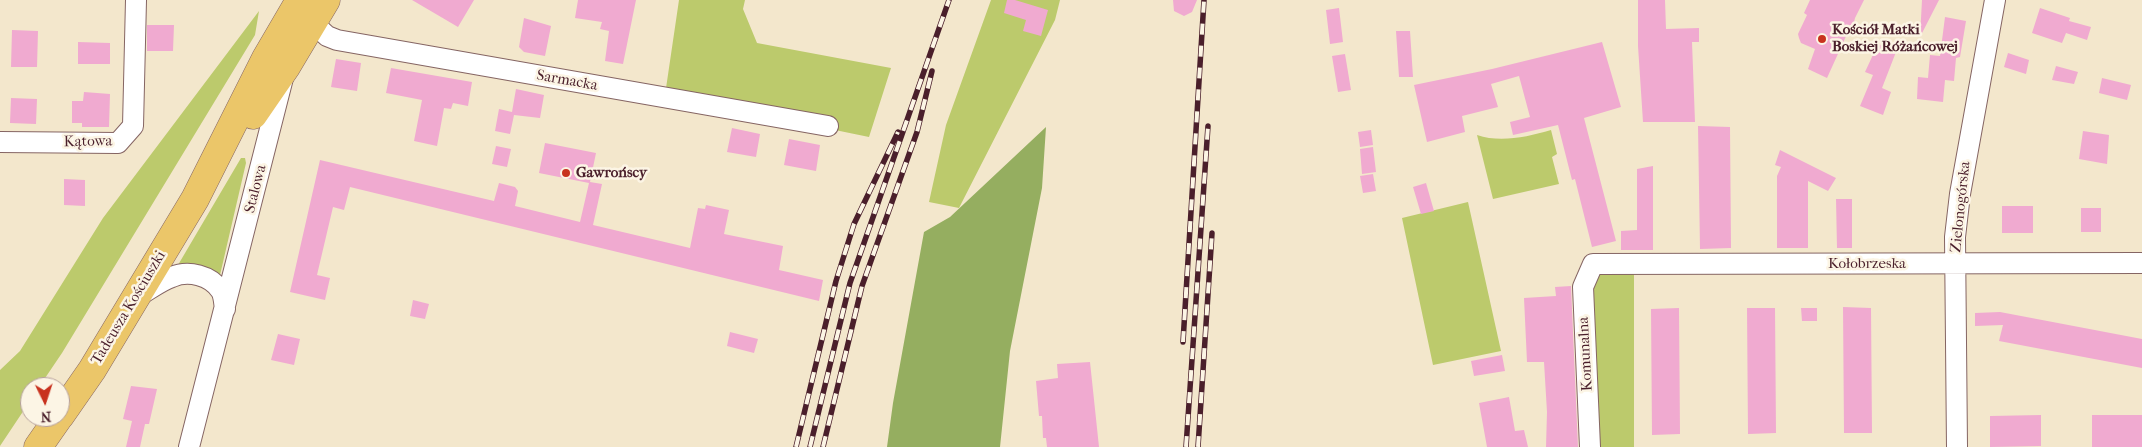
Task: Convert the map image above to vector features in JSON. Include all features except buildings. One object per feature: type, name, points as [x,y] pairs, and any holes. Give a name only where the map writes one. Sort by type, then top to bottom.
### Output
[{"type":"main road","name":"Tadeusza Kościuszki","points":[[195,199],[286,67],[313,8]]},
{"type":"main road","name":"Tadeusza Kościuszki","points":[[70,402],[138,296],[195,199],[266,58],[313,8]]},
{"type":"main road","name":"Tadeusza Kościuszki","points":[[38,447],[52,427]]},
{"type":"street","name":"Kątowa","points":[[0,142],[118,143],[133,126],[136,0]]},
{"type":"street","name":"Zielonogórska","points":[[1957,447],[1955,237],[1960,194],[1995,0]]},
{"type":"street","name":"Sarmacka","points":[[313,8],[327,36],[337,40],[828,126]]},
{"type":"street","name":"Stalowa","points":[[189,447],[286,67]]},
{"type":"street","name":"Kołobrzeska","points":[[1593,264],[2142,263]]},
{"type":"street","name":"Komunalna","points":[[1590,447],[1583,287],[1593,264]]},
{"type":"street","points":[[138,296],[172,277],[190,274],[206,278],[217,286],[223,296],[225,310]]},
{"type":"green space","points":[[679,0],[745,0],[743,9],[757,43],[891,68],[869,137],[665,95]]},
{"type":"green space","points":[[991,0],[1060,0],[1055,20],[959,208],[929,202],[946,125]]},
{"type":"green space","points":[[259,11],[255,35],[62,353],[46,377],[20,377],[20,416],[0,446],[0,370],[20,351],[103,218]]},
{"type":"green space","points":[[1046,127],[1042,188],[1010,351],[1000,447],[887,447],[893,403],[924,232],[950,217]]},
{"type":"green space","points":[[1551,130],[1557,154],[1552,157],[1559,184],[1493,199],[1477,135],[1504,139],[1523,137]]},
{"type":"green space","points":[[241,158],[245,158],[246,163],[220,275],[178,265]]},
{"type":"green space","points":[[1468,202],[1501,351],[1433,365],[1402,218]]},
{"type":"green space","points":[[1597,273],[1634,273],[1634,447],[1599,447],[1587,288]]},
{"type":"railway","points":[[810,447],[850,283],[949,0]]},
{"type":"railway","points":[[1183,342],[1204,0]]},
{"type":"railway","points":[[823,447],[862,286],[917,132],[932,71]]},
{"type":"railway","points":[[1186,447],[1208,126]]},
{"type":"railway","points":[[796,447],[836,281],[854,224],[898,132]]},
{"type":"railway","points":[[1198,447],[1212,233]]},
{"type":"place","name":"Kościół Matki Boskiej Różańcowej","points":[[1822,39]]},
{"type":"place","name":"Gawrońscy","points":[[566,173]]}]
